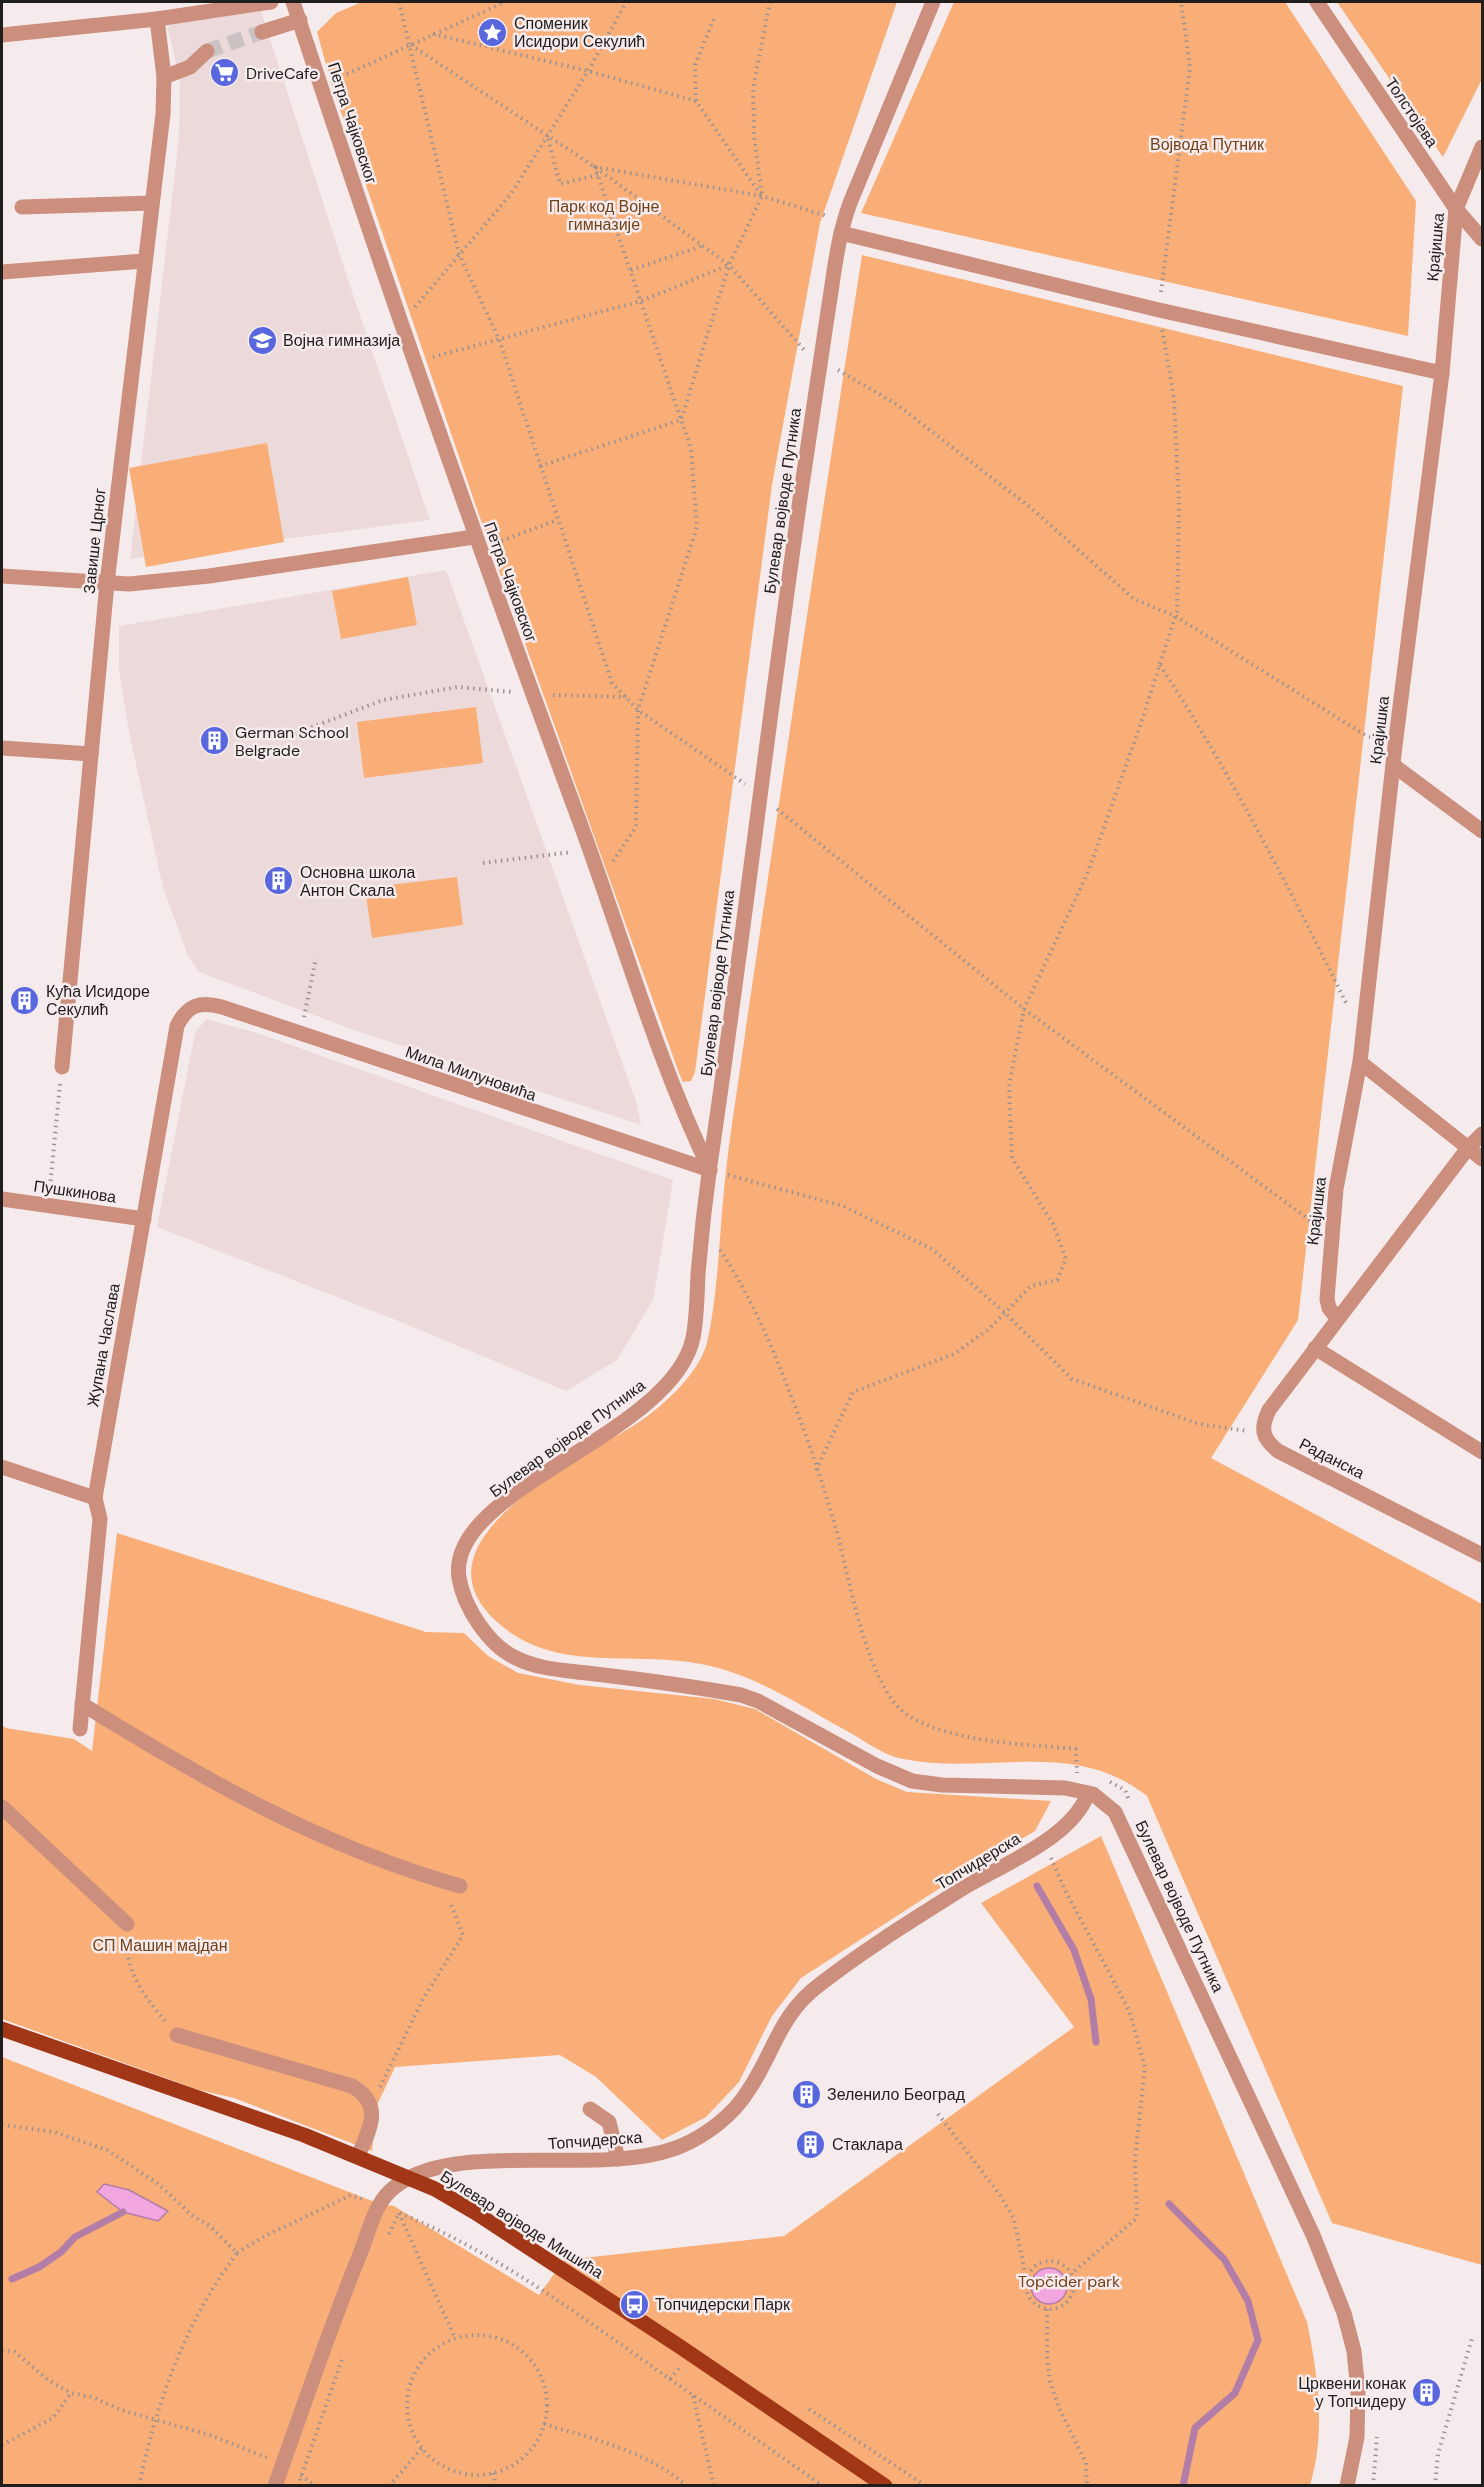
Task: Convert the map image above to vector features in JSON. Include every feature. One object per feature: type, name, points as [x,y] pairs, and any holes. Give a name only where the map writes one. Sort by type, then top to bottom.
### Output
[{"type":"main road","name":"Булевар војводе Мишића","points":[[2,2029],[358,2156],[407,2177],[476,2213],[691,2353],[885,2486]]},
{"type":"street","points":[[2,35],[157,19],[272,2]]},
{"type":"street","name":"Петра Чајковског","points":[[293,2],[413,363],[477,543],[590,849],[683,1114],[710,1170]]},
{"type":"street","name":"Булевар војводе Путника","points":[[933,2],[845,217],[841,233],[759,794],[702,1225],[694,1333],[671,1382],[637,1413],[548,1470],[485,1518],[473,1532],[459,1558],[458,1572],[464,1596],[475,1617],[499,1647],[532,1665],[746,1697],[877,1766],[918,1783],[1056,1787],[1089,1793],[1105,1803],[1121,1822],[1313,2235],[1344,2313],[1354,2351],[1358,2400],[1357,2436],[1347,2486]]},
{"type":"street","name":"Толстојева","points":[[1317,2],[1456,209],[1482,239]]},
{"type":"street","name":"Завише Црног","points":[[62,1067],[107,583],[163,114],[164,77],[157,19]]},
{"type":"street","points":[[262,32],[300,20]]},
{"type":"street","points":[[164,77],[190,66],[207,51]]},
{"type":"street","name":"Крајишка","points":[[1336,1318],[1329,1308],[1327,1299],[1330,1235],[1336,1189],[1360,1062],[1395,747],[1442,373],[1456,209],[1482,147]]},
{"type":"street","points":[[22,207],[152,203]]},
{"type":"street","points":[[841,233],[1159,310],[1442,373]]},
{"type":"street","points":[[2,272],[144,261]]},
{"type":"street","points":[[2,576],[129,584],[477,543]]},
{"type":"street","points":[[2,748],[91,754]]},
{"type":"street","points":[[1393,765],[1482,831]]},
{"type":"street","name":"Жупана Часлава","points":[[80,1729],[100,1519],[95,1498],[177,1026],[183,1015],[194,1005],[207,1003],[222,1007]]},
{"type":"street","name":"Мила Милуновића","points":[[222,1007],[300,1035],[710,1170]]},
{"type":"street","points":[[1360,1062],[1482,1159]]},
{"type":"street","points":[[1262,1433],[1263,1422],[1269,1410],[1336,1318],[1468,1148],[1482,1134]]},
{"type":"street","name":"Пушкинова","points":[[2,1199],[144,1218]]},
{"type":"street","points":[[1315,1348],[1482,1452]]},
{"type":"street","name":"Раданска","points":[[1262,1433],[1267,1443],[1278,1451],[1482,1555]]},
{"type":"street","points":[[2,1467],[95,1498]]},
{"type":"street","points":[[82,1704],[226,1791],[272,1815],[323,1838],[431,1878],[460,1886]]},
{"type":"street","name":"Топчидерска","points":[[275,2486],[352,2271],[380,2204],[388,2193],[407,2177],[453,2163],[618,2159],[671,2150],[715,2126],[748,2092],[792,2009],[818,1985],[963,1889],[1044,1841],[1075,1817],[1089,1793]]},
{"type":"street","points":[[2,1807],[128,1924]]},
{"type":"street","points":[[177,2035],[352,2086],[363,2092],[372,2104],[368,2133],[358,2156]]},
{"type":"street","points":[[590,2109],[609,2122],[618,2159]]},
{"type":"path","points":[[399,2],[459,254],[499,339],[604,666],[612,683],[638,710],[759,794],[1024,1010],[1330,1235]]},
{"type":"path","points":[[321,85],[505,2]]},
{"type":"path","points":[[401,323],[511,194],[548,138],[626,2]]},
{"type":"path","points":[[681,420],[729,265],[762,196],[754,136],[753,88],[770,2]]},
{"type":"path","points":[[816,1470],[853,1392],[954,1354],[989,1329],[1031,1286],[1057,1280],[1066,1258],[1053,1224],[1012,1158],[1009,1086],[1024,1010],[1088,872],[1176,616],[1179,505],[1174,398],[1159,310],[1190,67],[1181,2]]},
{"type":"path","points":[[715,15],[694,65],[696,101],[762,196]]},
{"type":"path","points":[[433,34],[588,71],[696,101]]},
{"type":"path","points":[[410,44],[548,138],[595,167],[729,265],[803,350],[914,418],[1031,508],[1134,600],[1176,616],[1365,735],[1395,747]]},
{"type":"path","points":[[548,138],[560,184],[598,175]]},
{"type":"path","points":[[595,167],[762,196],[830,217],[845,217]]},
{"type":"path","points":[[595,167],[691,449],[697,527],[638,710],[636,827],[617,857]]},
{"type":"path","points":[[631,270],[703,246]]},
{"type":"path","points":[[413,363],[641,301],[729,265]]},
{"type":"path","points":[[540,466],[681,420]]},
{"type":"path","points":[[477,543],[557,520]]},
{"type":"path","points":[[1160,664],[1202,729],[1281,871],[1362,1035]]},
{"type":"path","points":[[289,736],[383,700],[458,687],[533,694],[627,697]]},
{"type":"path","points":[[483,863],[590,849]]},
{"type":"path","points":[[300,1035],[316,958]]},
{"type":"path","points":[[48,1206],[62,1067]]},
{"type":"path","points":[[710,1170],[843,1206],[932,1250],[1005,1313],[1072,1379],[1199,1424],[1262,1433]]},
{"type":"path","points":[[702,1225],[738,1277],[785,1380],[836,1530],[862,1631],[879,1679],[907,1715],[950,1731],[987,1740],[1077,1749],[1077,1776]]},
{"type":"path","points":[[1044,1841],[1065,1890],[1129,2010],[1145,2067],[1135,2160],[1137,2218],[1071,2274]]},
{"type":"path","points":[[372,2104],[423,2000],[462,1935],[452,1904],[431,1878]]},
{"type":"path","points":[[128,1924],[126,1951],[136,1982],[177,2035]]},
{"type":"path","points":[[938,2114],[1000,2195],[1014,2218],[1027,2294],[1032,2302],[1047,2309],[1064,2304],[1070,2298],[1073,2282],[1071,2274],[1059,2263],[1043,2262],[1036,2265],[1026,2278]]},
{"type":"path","points":[[2,2125],[54,2132],[107,2150],[156,2183],[193,2216],[210,2226],[237,2253]]},
{"type":"path","points":[[139,2486],[167,2382],[200,2309],[237,2253],[263,2237],[351,2195]]},
{"type":"path","points":[[385,2243],[399,2213]]},
{"type":"path","points":[[399,2213],[455,2338]]},
{"type":"path","points":[[399,2213],[444,2231],[557,2301],[823,2486]]},
{"type":"path","points":[[1047,2309],[1047,2357],[1050,2381],[1059,2408],[1086,2463],[1087,2486]]},
{"type":"path","points":[[477,2334],[499,2338],[519,2348],[535,2364],[544,2384],[547,2406],[544,2424],[533,2448],[515,2464],[493,2473],[468,2475],[445,2468],[422,2448],[412,2433],[406,2409],[409,2385],[420,2363],[435,2348],[455,2338],[477,2334]]},
{"type":"path","points":[[1435,2486],[1438,2454],[1472,2338]]},
{"type":"path","points":[[2,2350],[15,2352],[48,2379],[71,2393],[92,2397],[121,2409],[220,2438],[283,2464]]},
{"type":"path","points":[[670,2379],[691,2353]]},
{"type":"path","points":[[298,2486],[344,2354]]},
{"type":"path","points":[[2,2445],[53,2418],[71,2393]]},
{"type":"path","points":[[692,2395],[714,2486]]},
{"type":"path","points":[[799,2403],[926,2486]]},
{"type":"path","points":[[544,2424],[624,2448],[676,2476],[687,2486]]},
{"type":"path","points":[[389,2486],[422,2448]]},
{"type":"path","points":[[493,2473],[495,2486]]},
{"type":"shaded area","name":"Војна гимназија","points":[[261,11],[354,298],[430,520],[130,559],[179,137],[180,79],[167,25]]},
{"type":"shaded area","points":[[446,570],[637,1104],[641,1125],[354,1030],[199,972],[188,956],[163,888],[128,727],[119,671],[119,626]]},
{"type":"shaded area","points":[[206,1019],[257,1033],[673,1180],[653,1300],[617,1360],[566,1391],[396,1320],[157,1227],[195,1033]]},
{"type":"shaded area","points":[[104,2184],[129,2190],[168,2211],[158,2221],[123,2212],[97,2192]]},
{"type":"shaded area","points":[[1049,2268],[1062,2273],[1067,2286],[1062,2299],[1049,2304],[1036,2299],[1031,2286],[1036,2273]]},
{"type":"green space","name":"Парк код Војне гимназије","points":[[362,2],[897,2],[820,223],[772,485],[695,1072],[691,1081],[683,1082],[679,1073],[479,515],[332,86],[317,32],[336,13]]},
{"type":"green space","name":"Војвода Путник","points":[[954,2],[1285,2],[1416,201],[1408,336],[861,213]]},
{"type":"green space","points":[[1337,2],[1482,2],[1482,79],[1443,157]]},
{"type":"green space","points":[[862,255],[1403,386],[1298,1320],[1211,1458],[1482,1604],[1482,2265],[1332,2223],[1147,1796],[1119,1778],[1089,1768],[1059,1763],[966,1764],[903,1759],[878,1749],[764,1685],[726,1670],[679,1661],[596,1658],[544,1649],[519,1638],[496,1621],[474,1590],[473,1559],[489,1530],[516,1502],[551,1476],[645,1418],[664,1403],[690,1375],[707,1343],[716,1286],[731,1128]]},
{"type":"green space","points":[[267,443],[284,542],[146,567],[129,468]]},
{"type":"green space","points":[[408,577],[417,625],[341,639],[332,591]]},
{"type":"green space","points":[[476,707],[483,763],[364,778],[357,722]]},
{"type":"green space","points":[[457,877],[463,925],[372,938],[365,888]]},
{"type":"green space","name":"СП Машин мајдан","points":[[117,1533],[426,1632],[464,1633],[488,1656],[518,1673],[580,1685],[714,1699],[755,1709],[876,1779],[907,1792],[1051,1801],[1035,1831],[954,1879],[801,1978],[772,2016],[739,2082],[706,2117],[662,2140],[596,2077],[560,2055],[395,2067],[377,2105],[372,2151],[234,2098],[199,2090],[2,2019],[2,1725],[6,1728],[74,1739],[92,1751]]},
{"type":"green space","name":"Topčider park","points":[[1101,1836],[1307,2322],[1319,2404],[1318,2445],[1310,2485],[2,2485],[2,2057],[380,2204],[394,2206],[539,2295],[564,2260],[784,2236],[1074,2027],[981,1903]]},
{"type":"waterway","points":[[1037,1886],[1074,1950],[1091,1999],[1096,2042]]},
{"type":"waterway","points":[[1169,2204],[1224,2259],[1248,2301],[1258,2340],[1235,2393],[1195,2428],[1183,2486]]},
{"type":"waterway","points":[[12,2279],[39,2267],[61,2252],[75,2237],[123,2212]]},
{"type":"tunnel","points":[[207,51],[262,32]]},
{"type":"place","name":"Споменик Исидори Секулић","points":[[493,32]]},
{"type":"place","name":"DriveCafe","points":[[225,73]]},
{"type":"place","name":"Војна гимназија","points":[[262,340]]},
{"type":"place","name":"German School Belgrade","points":[[214,741]]},
{"type":"place","name":"Основна школа Антон Скала","points":[[279,881]]},
{"type":"place","name":"Кућа Исидоре Секулић","points":[[25,1000]]},
{"type":"place","name":"Зеленило Београд","points":[[806,2094]]},
{"type":"place","name":"Стаклара","points":[[811,2144]]},
{"type":"place","name":"Топчидерски Парк","points":[[634,2304]]},
{"type":"place","name":"Црквени конак у Топчидеру","points":[[1427,2392]]}]
